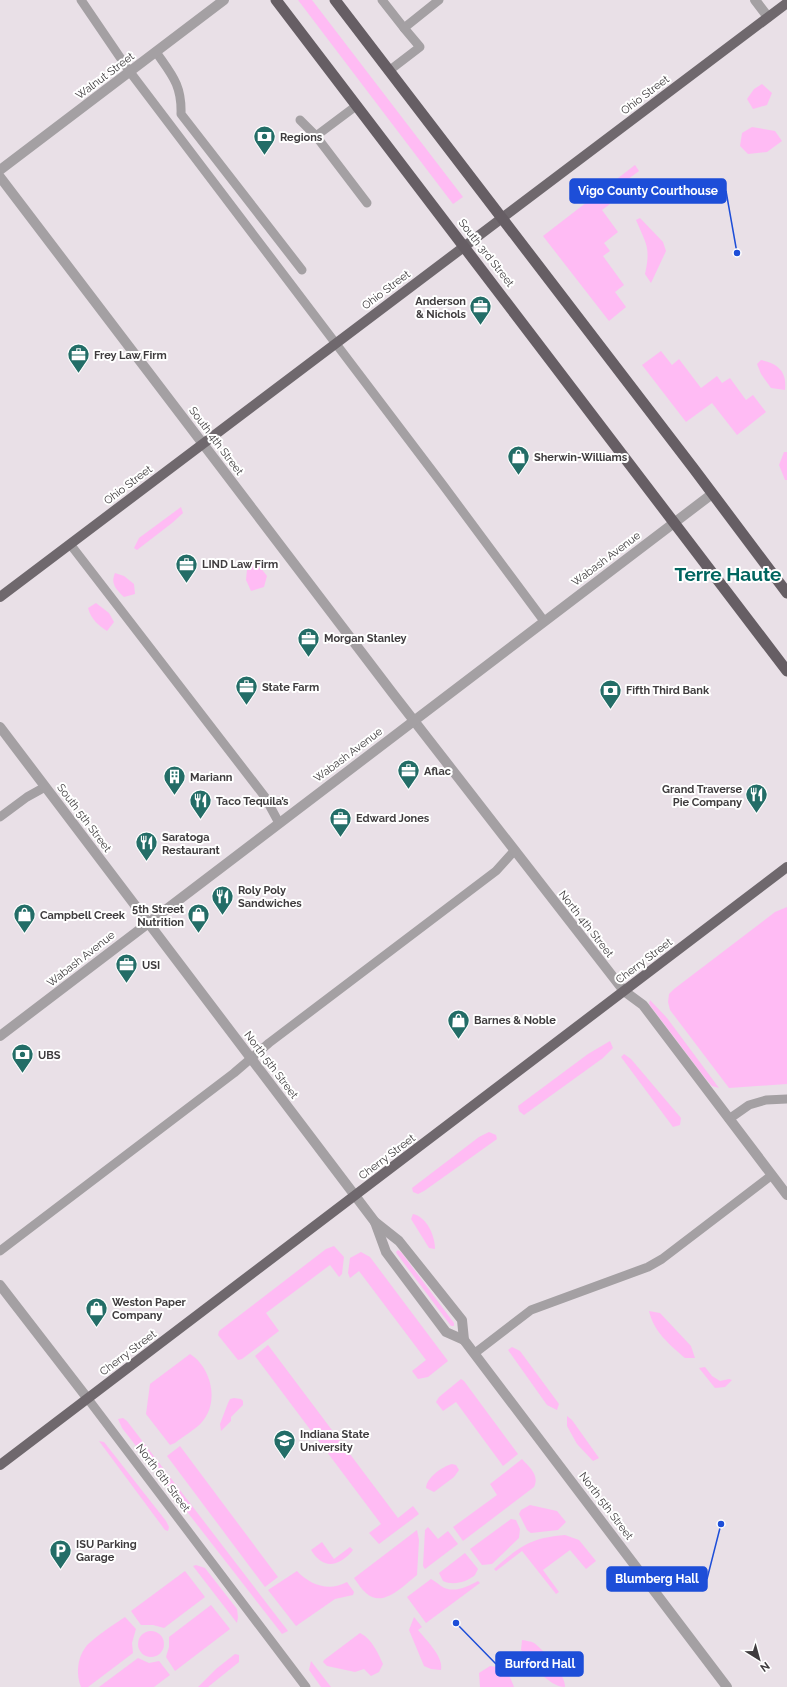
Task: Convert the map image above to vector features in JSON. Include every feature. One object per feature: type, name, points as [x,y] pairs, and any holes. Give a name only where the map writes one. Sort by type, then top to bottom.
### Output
[{"type":"highway","name":"South 3rd Street","points":[[276,0],[787,671]]},
{"type":"highway","points":[[339,1],[501,218],[787,593]]},
{"type":"main road","name":"Ohio Street","points":[[0,597],[787,3]]},
{"type":"main road","name":"Cherry Street","points":[[0,1465],[787,868]]},
{"type":"street","name":"Walnut Street","points":[[0,170],[224,0]]},
{"type":"street","points":[[755,0],[768,17]]},
{"type":"street","name":"South 4th Street","points":[[0,177],[413,721]]},
{"type":"street","name":"Wabash Avenue","points":[[0,1036],[712,494]]},
{"type":"street","name":"North 4th Street","points":[[413,721],[624,992],[643,1005],[787,1195]]},
{"type":"street","name":"South 5th Street","points":[[0,727],[148,922]]},
{"type":"street","name":"North 5th Street","points":[[148,922],[375,1222],[399,1241],[462,1320],[464,1340]]},
{"type":"street","name":"North 5th Street","points":[[375,1222],[386,1252],[446,1332],[464,1340],[475,1353],[728,1687]]},
{"type":"street","name":"North 6th Street","points":[[0,1285],[88,1399]]},
{"type":"lane","points":[[81,0],[130,72],[544,621]]},
{"type":"lane","points":[[382,0],[420,47],[390,70]]},
{"type":"lane","points":[[404,28],[440,0]]},
{"type":"lane","points":[[156,52],[174,77],[181,99],[181,114],[302,270]]},
{"type":"lane","points":[[316,136],[356,106]]},
{"type":"lane","points":[[300,120],[316,136],[368,203]]},
{"type":"lane","points":[[70,544],[264,797],[279,823]]},
{"type":"lane","points":[[0,817],[26,797],[45,787]]},
{"type":"lane","points":[[0,1251],[496,871],[514,851]]},
{"type":"lane","points":[[729,1119],[749,1105],[766,1100],[787,1099]]},
{"type":"lane","points":[[475,1353],[531,1310],[648,1267],[655,1263],[772,1175]]},
{"type":"lane","name":"North 6th Street","points":[[88,1399],[306,1687]]},
{"type":"shaded area","points":[[298,0],[312,0],[463,197],[453,204]]},
{"type":"shaded area","points":[[762,84],[772,93],[767,105],[753,109],[747,99],[754,89]]},
{"type":"shaded area","points":[[752,127],[775,131],[782,141],[767,152],[748,154],[740,146],[742,133]]},
{"type":"shaded area","points":[[635,165],[639,171],[604,197],[610,204],[602,210],[618,232],[604,243],[610,251],[603,256],[624,285],[615,292],[626,307],[609,321],[543,236]]},
{"type":"shaded area","points":[[640,218],[663,242],[666,251],[651,283],[645,274],[648,258],[645,241],[636,220]]},
{"type":"shaded area","points":[[661,351],[672,365],[679,359],[701,388],[717,376],[722,383],[730,378],[746,400],[753,395],[766,412],[737,435],[712,403],[686,422],[642,365]]},
{"type":"shaded area","points":[[761,360],[777,366],[780,369],[783,373],[785,390],[771,388],[761,374],[757,364]]},
{"type":"shaded area","points":[[784,452],[787,452],[787,480],[785,480],[779,465]]},
{"type":"shaded area","points":[[181,507],[183,513],[172,523],[137,550],[134,548],[139,538]]},
{"type":"shaded area","points":[[253,564],[260,567],[267,576],[264,587],[251,591],[246,580],[247,569]]},
{"type":"shaded area","points":[[115,573],[124,576],[134,584],[135,594],[124,597],[119,592],[113,580]]},
{"type":"shaded area","points":[[96,603],[109,613],[114,622],[107,631],[95,621],[89,612],[88,608]]},
{"type":"shaded area","points":[[787,907],[787,1084],[729,1088],[670,1010],[668,1002],[669,994],[775,912]]},
{"type":"shaded area","points":[[650,1000],[667,1018],[719,1088],[712,1086],[705,1078],[649,1004]]},
{"type":"shaded area","points":[[610,1041],[613,1048],[603,1058],[524,1115],[519,1111],[518,1106],[588,1054]]},
{"type":"shaded area","points":[[624,1054],[631,1059],[681,1118],[680,1125],[673,1127],[621,1057]]},
{"type":"shaded area","points":[[489,1132],[496,1135],[497,1139],[424,1191],[418,1194],[413,1192],[412,1188],[479,1137]]},
{"type":"shaded area","points":[[413,1214],[418,1216],[426,1223],[434,1238],[435,1249],[429,1248],[411,1219]]},
{"type":"shaded area","points":[[334,1246],[344,1257],[342,1274],[339,1277],[330,1265],[266,1313],[279,1331],[242,1359],[238,1360],[218,1335],[219,1331],[326,1249]]},
{"type":"shaded area","points":[[398,1250],[454,1323],[454,1326],[451,1326],[397,1254],[396,1252]]},
{"type":"shaded area","points":[[361,1252],[370,1257],[448,1361],[428,1377],[418,1379],[412,1371],[426,1360],[359,1271],[350,1278],[348,1273],[350,1258]]},
{"type":"shaded area","points":[[649,1311],[660,1313],[691,1346],[695,1358],[685,1358],[668,1343],[654,1325]]},
{"type":"shaded area","points":[[268,1345],[398,1518],[413,1506],[419,1514],[379,1544],[369,1533],[381,1524],[255,1356]]},
{"type":"shaded area","points":[[512,1347],[520,1351],[559,1404],[557,1410],[547,1405],[508,1350]]},
{"type":"shaded area","points":[[190,1354],[203,1367],[208,1376],[211,1385],[211,1405],[208,1414],[199,1425],[170,1445],[146,1414],[150,1384]]},
{"type":"shaded area","points":[[705,1367],[712,1376],[720,1381],[729,1379],[732,1380],[725,1387],[715,1388],[699,1368]]},
{"type":"shaded area","points":[[461,1379],[518,1454],[503,1466],[456,1402],[443,1411],[436,1402],[439,1397]]},
{"type":"shaded area","points":[[230,1399],[241,1399],[243,1401],[243,1405],[231,1417],[231,1421],[221,1431],[220,1424],[228,1403]]},
{"type":"shaded area","points":[[567,1416],[572,1420],[599,1458],[593,1461],[577,1444],[567,1426]]},
{"type":"shaded area","points":[[123,1418],[127,1421],[288,1631],[282,1634],[122,1428],[118,1419]]},
{"type":"shaded area","points":[[99,1441],[104,1442],[166,1521],[169,1527],[168,1531],[165,1530]]},
{"type":"shaded area","points":[[180,1446],[278,1577],[265,1587],[167,1456]]},
{"type":"shaded area","points":[[522,1459],[535,1475],[536,1479],[534,1487],[463,1541],[453,1527],[497,1495],[490,1484]]},
{"type":"shaded area","points":[[452,1464],[456,1465],[459,1470],[454,1477],[434,1492],[426,1488],[429,1480],[436,1473],[444,1467]]},
{"type":"shaded area","points":[[530,1505],[557,1511],[566,1522],[558,1530],[531,1533],[527,1530],[519,1514],[521,1510]]},
{"type":"shaded area","points":[[511,1519],[516,1520],[520,1529],[519,1538],[492,1564],[482,1565],[470,1549]]},
{"type":"shaded area","points":[[428,1527],[438,1539],[448,1531],[458,1544],[425,1569],[423,1566],[425,1530]]},
{"type":"shaded area","points":[[417,1530],[419,1540],[417,1575],[393,1594],[386,1597],[373,1597],[366,1593],[354,1578]]},
{"type":"shaded area","points":[[565,1535],[579,1540],[596,1561],[586,1569],[570,1550],[543,1570],[559,1592],[556,1594],[522,1551],[496,1571],[494,1569],[511,1554],[526,1544],[543,1538]]},
{"type":"shaded area","points":[[322,1542],[334,1559],[350,1547],[353,1550],[348,1556],[337,1563],[326,1563],[321,1561],[311,1550]]},
{"type":"shaded area","points":[[465,1553],[478,1569],[475,1575],[468,1580],[455,1583],[443,1581],[439,1573]]},
{"type":"shaded area","points":[[196,1565],[205,1568],[237,1609],[237,1623],[193,1566]]},
{"type":"shaded area","points":[[185,1571],[205,1597],[164,1628],[153,1625],[141,1625],[131,1611]]},
{"type":"shaded area","points":[[297,1571],[308,1580],[320,1586],[327,1587],[340,1585],[347,1582],[354,1592],[353,1595],[335,1599],[296,1626],[268,1590]]},
{"type":"shaded area","points":[[431,1579],[441,1586],[455,1590],[478,1581],[480,1583],[426,1623],[407,1597]]},
{"type":"shaded area","points":[[211,1605],[230,1629],[175,1671],[166,1657],[169,1647],[169,1637]]},
{"type":"shaded area","points":[[125,1617],[136,1629],[132,1643],[133,1653],[88,1687],[81,1687],[78,1677],[78,1667],[82,1652],[97,1636]]},
{"type":"shaded area","points":[[414,1617],[422,1627],[418,1630],[437,1654],[440,1660],[441,1670],[431,1669],[424,1666],[409,1630]]},
{"type":"shaded area","points":[[151,1631],[160,1635],[164,1644],[160,1653],[151,1657],[142,1653],[138,1644],[142,1635]]},
{"type":"shaded area","points":[[360,1633],[368,1639],[379,1655],[383,1664],[379,1672],[371,1676],[364,1669],[355,1672],[327,1666],[323,1662],[324,1660]]},
{"type":"shaded area","points":[[522,1640],[534,1643],[543,1651],[562,1676],[565,1687],[552,1683],[540,1673],[521,1650]]},
{"type":"shaded area","points":[[235,1654],[239,1655],[239,1662],[208,1687],[198,1687],[216,1669]]},
{"type":"shaded area","points":[[138,1658],[149,1663],[159,1661],[170,1675],[154,1687],[99,1687]]},
{"type":"shaded area","points":[[311,1661],[331,1687],[321,1687],[309,1670]]},
{"type":"shaded area","points":[[490,1666],[500,1668],[506,1672],[514,1687],[480,1687],[479,1673]]},
{"type":"place","name":"Regions","points":[[265,156]]},
{"type":"place","name":"Vigo County Courthouse","points":[[737,253]]},
{"type":"place","name":"Anderson & Nichols","points":[[481,326]]},
{"type":"place","name":"Frey Law Firm","points":[[79,374]]},
{"type":"place","name":"Sherwin-Williams","points":[[518,476]]},
{"type":"place","name":"LIND Law Firm","points":[[187,584]]},
{"type":"place","name":"Morgan Stanley","points":[[309,658]]},
{"type":"place","name":"State Farm","points":[[246,706]]},
{"type":"place","name":"Fifth Third Bank","points":[[610,710]]},
{"type":"place","name":"Aflac","points":[[408,790]]},
{"type":"place","name":"Mariann","points":[[174,796]]},
{"type":"place","name":"Grand Traverse Pie Company","points":[[757,814]]},
{"type":"place","name":"Taco Tequila’s","points":[[201,820]]},
{"type":"place","name":"Edward Jones","points":[[341,838]]},
{"type":"place","name":"Saratoga Restaurant","points":[[147,862]]},
{"type":"place","name":"Roly Poly Sandwiches","points":[[222,916]]},
{"type":"place","name":"Campbell Creek","points":[[24,934]]},
{"type":"place","name":"5th Street Nutrition","points":[[199,934]]},
{"type":"place","name":"USI","points":[[127,984]]},
{"type":"place","name":"Barnes & Noble","points":[[458,1040]]},
{"type":"place","name":"UBS","points":[[22,1074]]},
{"type":"place","name":"Weston Paper Company","points":[[96,1328]]},
{"type":"place","name":"Indiana State University","points":[[285,1460]]},
{"type":"place","name":"Blumberg Hall","points":[[721,1524]]},
{"type":"place","name":"ISU Parking Garage","points":[[61,1570]]},
{"type":"place","name":"Burford Hall","points":[[456,1623]]},
{"type":"district","name":"Terre Haute","points":[[728,574]]}]
